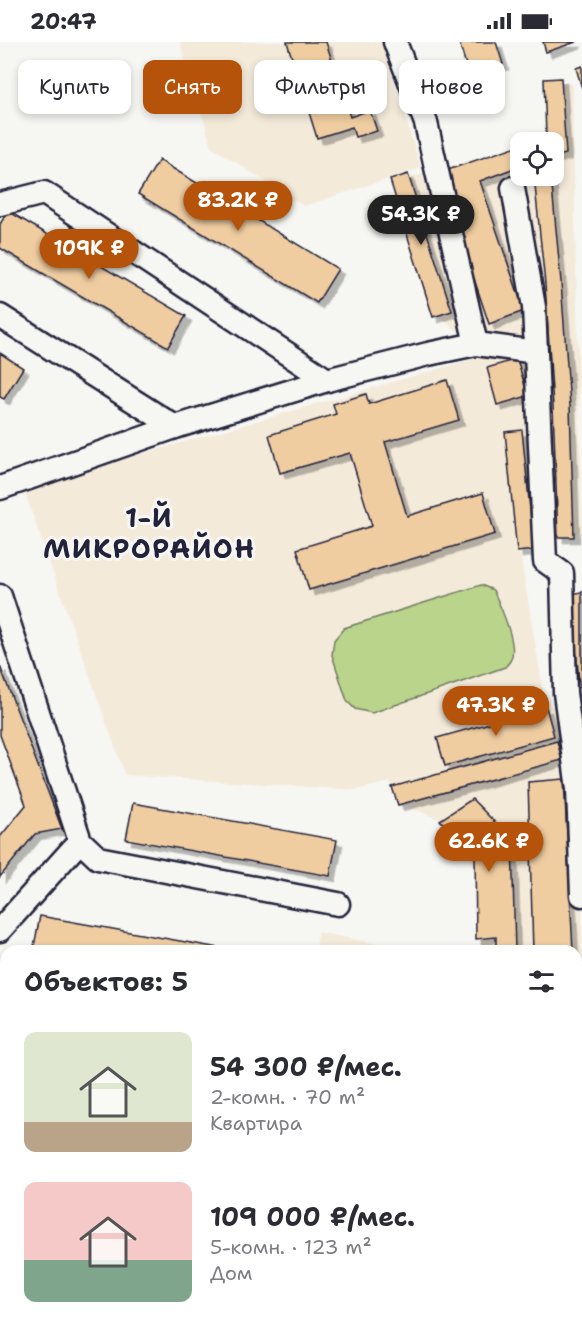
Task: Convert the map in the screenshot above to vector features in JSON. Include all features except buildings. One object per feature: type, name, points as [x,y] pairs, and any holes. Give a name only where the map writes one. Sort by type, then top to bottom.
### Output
[{"type":"street","points":[[395,42],[426,123],[476,344]]},
{"type":"street","points":[[513,188],[534,307],[545,561],[572,572],[565,693],[578,789],[582,895]]},
{"type":"street","points":[[0,204],[44,193],[327,380]]},
{"type":"street","points":[[0,316],[175,427]]},
{"type":"street","points":[[0,488],[175,427],[327,380],[428,354],[476,344],[536,352]]},
{"type":"street","points":[[0,596],[81,841],[98,858],[338,904]]},
{"type":"street","points":[[0,930],[81,841]]},
{"type":"shaded area","points":[[180,42],[382,42],[399,97],[399,114],[404,114],[421,168],[304,206],[212,147],[202,114],[242,114],[242,60],[185,60]]},
{"type":"shaded area","points":[[550,82],[572,84],[582,533],[519,548],[546,707],[582,699],[582,945],[481,945],[477,869],[449,823],[401,804],[390,782],[356,790],[125,775],[23,488],[487,355],[439,316],[394,182],[510,151],[510,186],[564,186],[564,132],[548,132]]},
{"type":"shaded area","points":[[575,592],[582,593],[582,699]]},
{"type":"shaded area","points":[[317,932],[382,945],[317,945]]},
{"type":"green space","points":[[481,585],[493,590],[504,614],[513,652],[511,660],[505,667],[372,713],[355,709],[347,701],[332,655],[334,640],[344,628]]},
{"type":"district","name":"1-Й МИКРОРАЙОН","points":[[149,534]]}]
